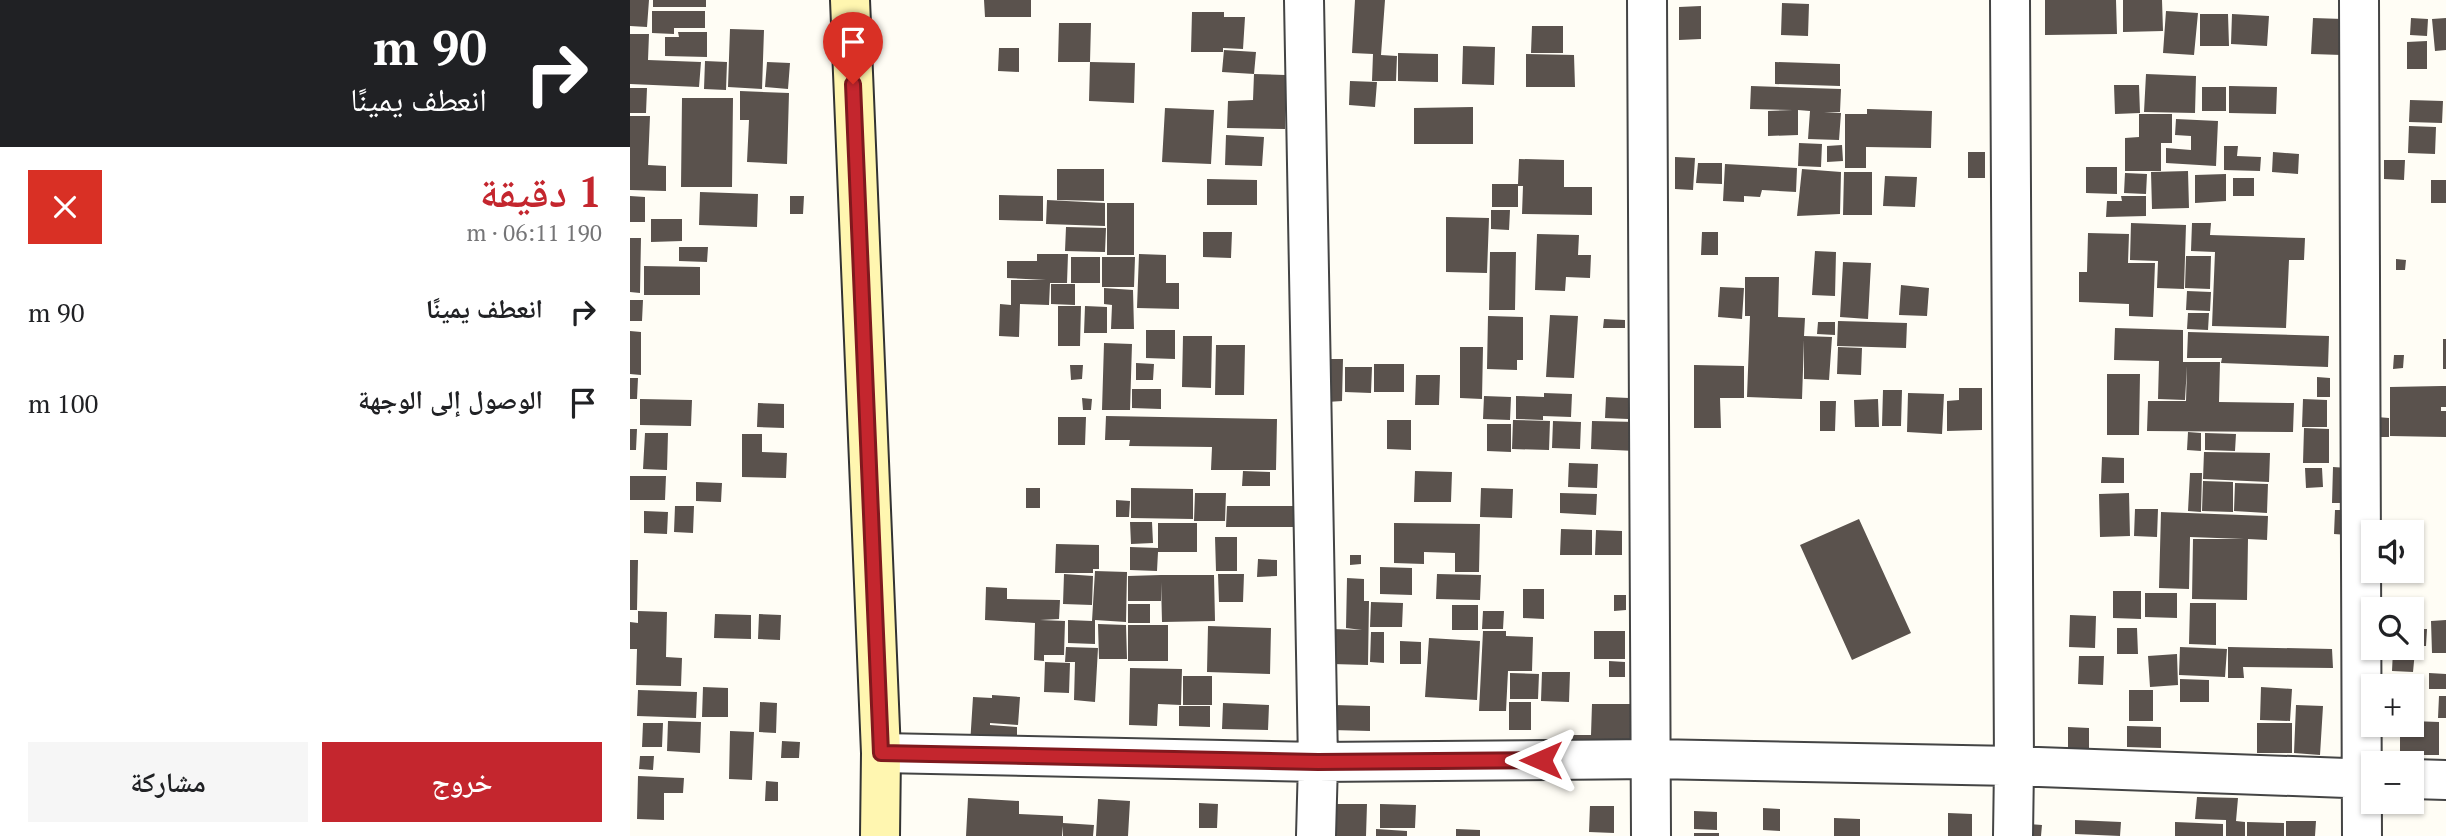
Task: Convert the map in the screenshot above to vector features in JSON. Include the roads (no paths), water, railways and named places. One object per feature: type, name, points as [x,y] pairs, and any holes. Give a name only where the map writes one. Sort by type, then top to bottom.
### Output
[{"type":"street","points":[[850,0],[881,753],[880,836]]},
{"type":"street","points":[[1304,0],[1318,762],[1316,836]]},
{"type":"street","points":[[1647,0],[1651,836]]},
{"type":"street","points":[[2010,0],[2014,766],[2012,836]]},
{"type":"street","points":[[2359,0],[2368,751]]},
{"type":"street","points":[[881,753],[1318,762],[1652,760],[2014,766],[2361,779]]},
{"type":"street","points":[[2424,779],[2446,779]]},
{"type":"street","points":[[2362,836],[2364,814]]}]
